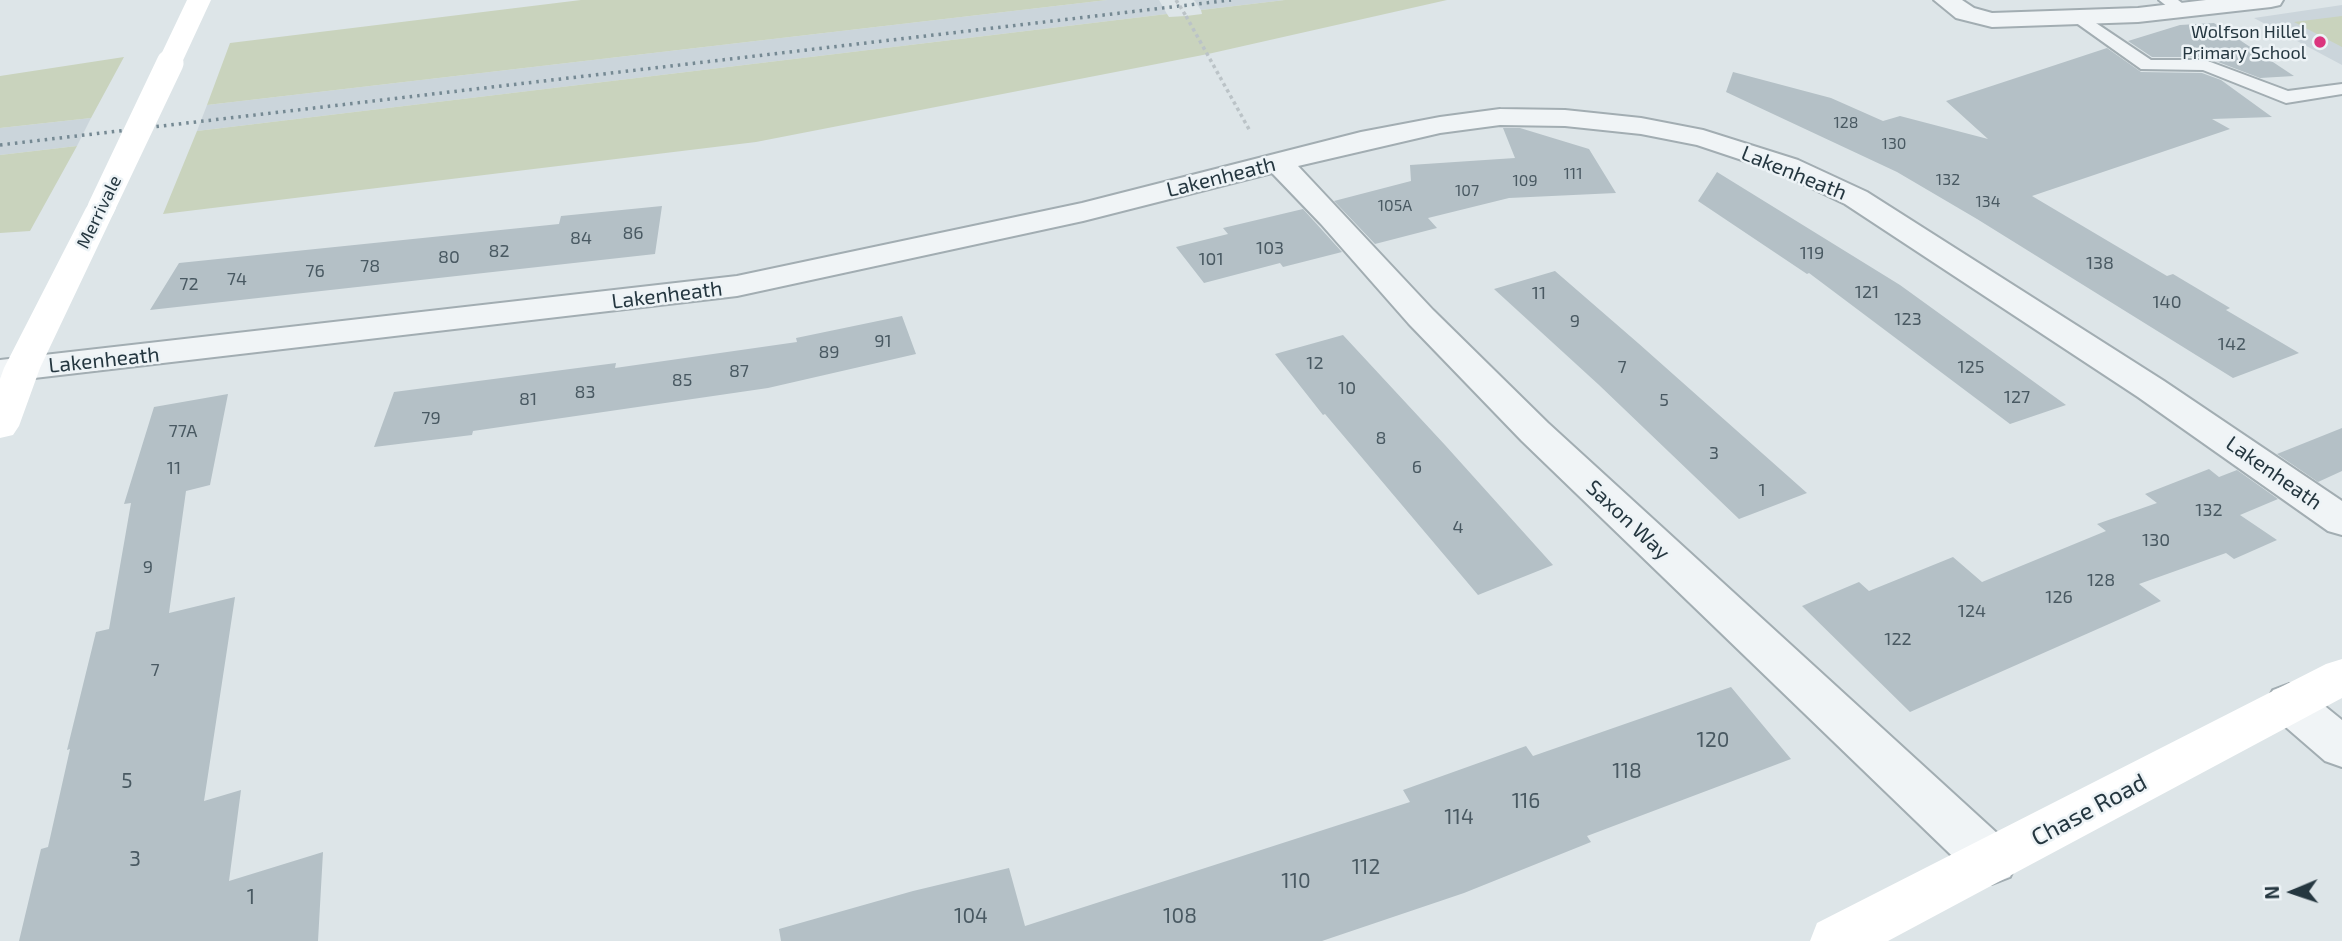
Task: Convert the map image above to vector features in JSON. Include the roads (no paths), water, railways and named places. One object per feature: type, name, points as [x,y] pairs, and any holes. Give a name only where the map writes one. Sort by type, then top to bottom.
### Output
[{"type":"street","name":"Merrivale","points":[[0,426],[11,370],[101,208],[199,0]]},
{"type":"street","points":[[1946,0],[1965,13],[1992,20],[2081,18],[2175,5],[2271,0]]},
{"type":"street","name":"Lakenheath","points":[[11,370],[737,286],[1083,212],[1388,136],[1500,117],[1565,118],[1641,126],[1703,138],[1788,166],[1856,198],[2151,388],[2342,521]]},
{"type":"street","name":"Saxon Way","points":[[1279,163],[1332,217],[1421,317],[1535,432],[1992,862]]},
{"type":"street","name":"Chase Road","points":[[1836,941],[1992,862],[2342,677]]},
{"type":"street","points":[[2289,703],[2342,747]]},
{"type":"lane","points":[[2081,18],[2147,65],[2205,65],[2286,97],[2342,89]]},
{"type":"railway","points":[[0,145],[1231,0]]},
{"type":"place","name":"Wolfson Hillel Primary School","points":[[2320,42]]}]
